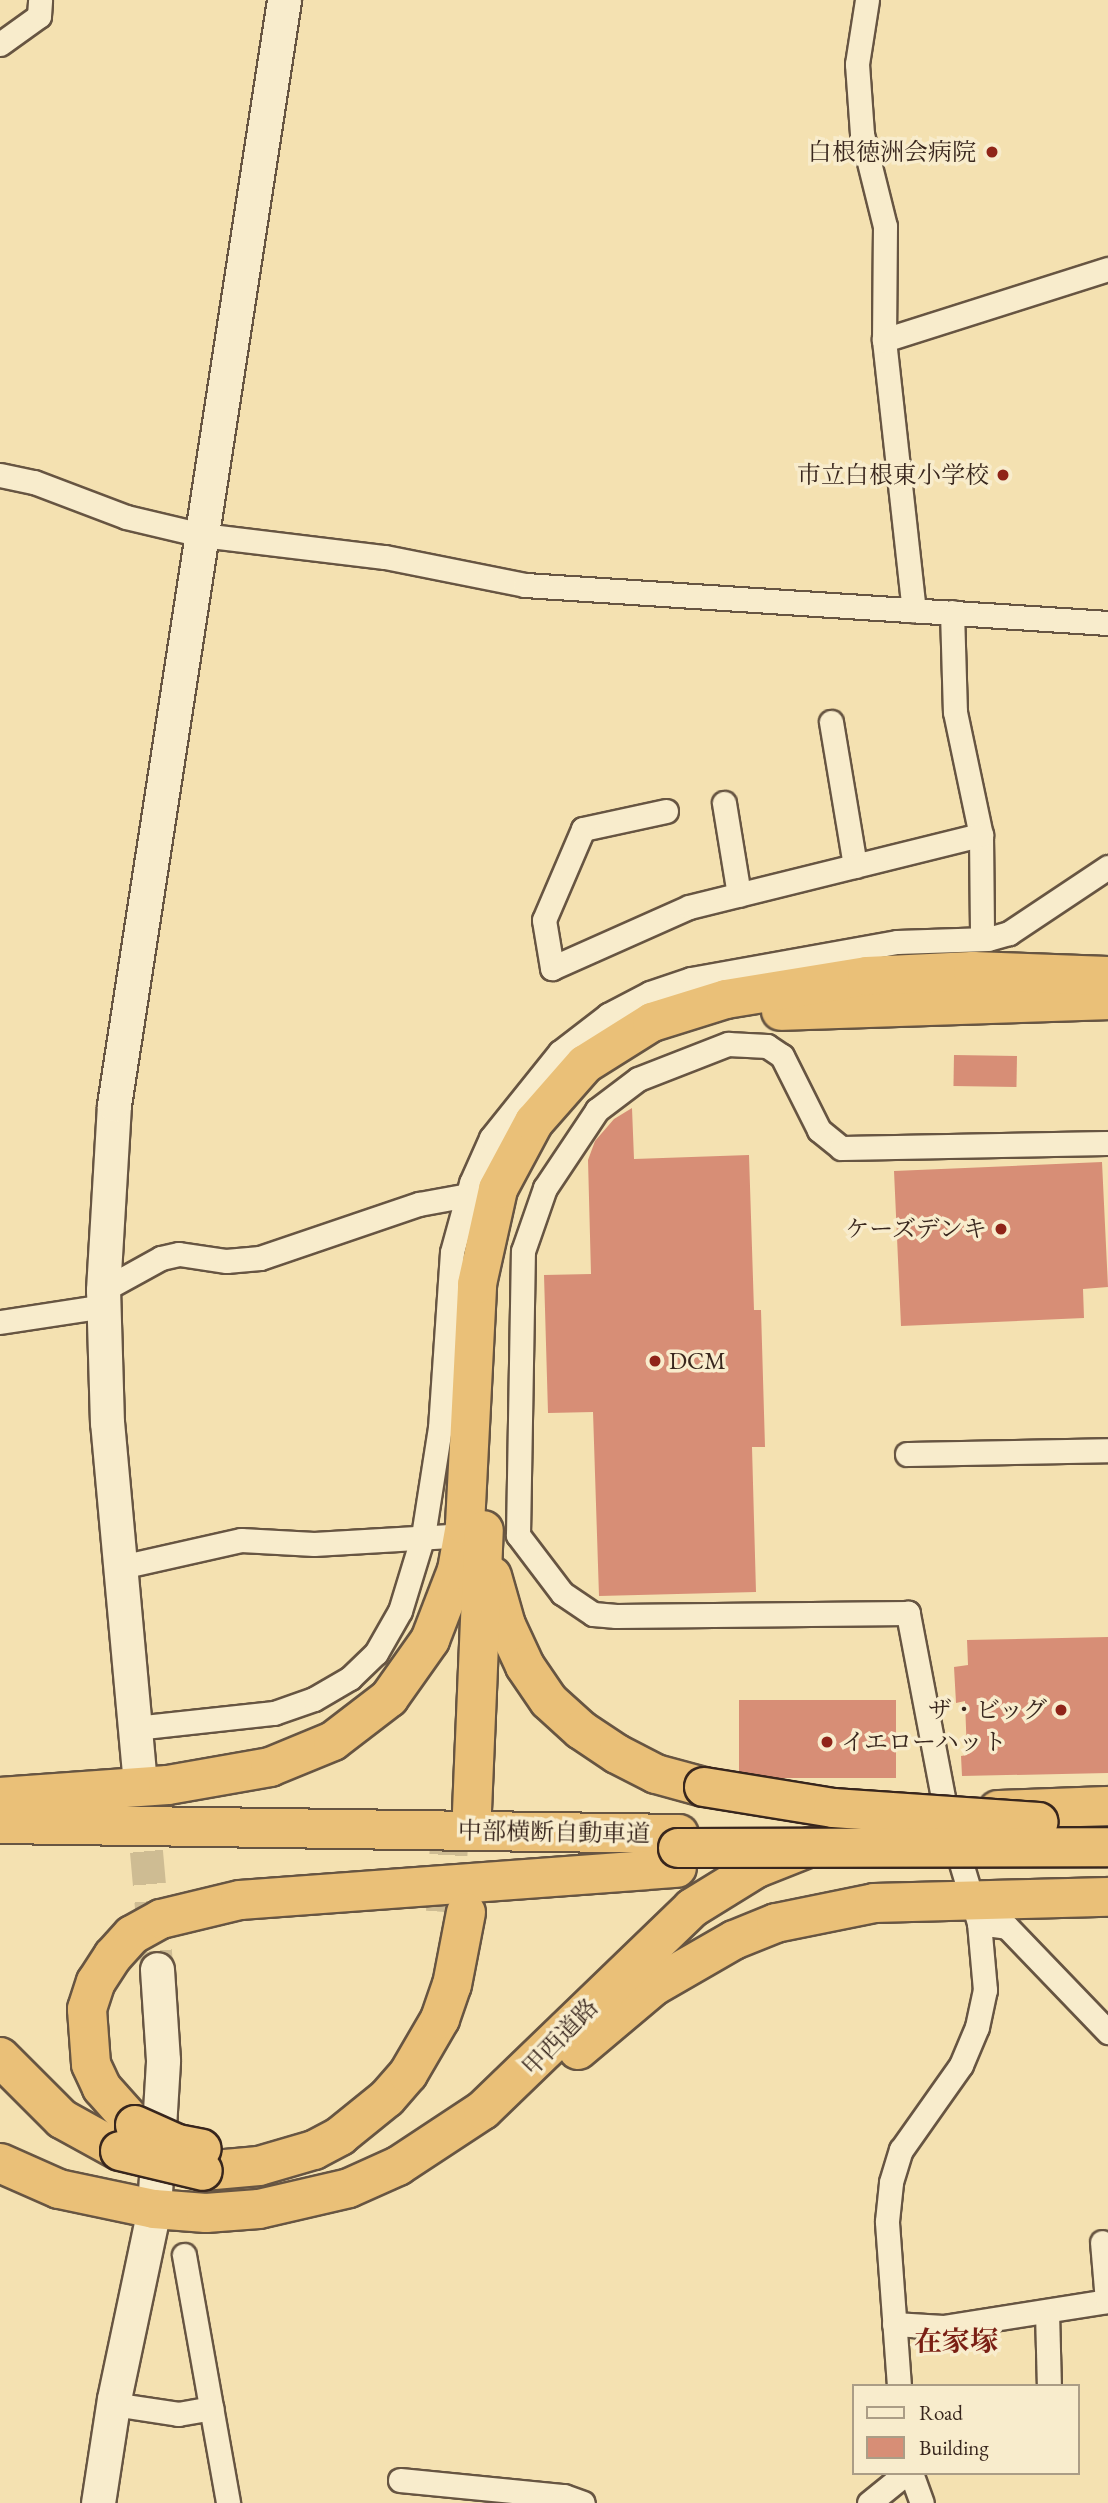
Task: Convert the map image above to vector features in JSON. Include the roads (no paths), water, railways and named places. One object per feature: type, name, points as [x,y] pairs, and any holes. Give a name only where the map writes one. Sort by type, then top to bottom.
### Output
[{"type":"highway","points":[[1106,1838],[895,1815],[704,1787],[656,1774],[617,1754],[580,1730],[549,1701],[525,1666],[506,1625],[483,1532],[477,1284],[485,1234],[515,1153],[558,1090],[584,1063],[652,1021],[726,999],[867,976],[973,971],[1108,976]]},
{"type":"highway","points":[[461,1811],[483,1532],[494,1310],[504,1237],[531,1162],[552,1131],[598,1080],[661,1039],[738,1017],[871,1007],[1108,1000]]},
{"type":"highway","points":[[0,1797],[204,1780],[270,1767],[333,1741],[389,1698],[429,1640],[483,1532]]},
{"type":"highway","name":"甲西道路","points":[[0,2163],[59,2189],[153,2217],[259,2209],[349,2188],[398,2166],[483,2110],[532,2068],[663,1932],[724,1886],[800,1850],[946,1813],[1108,1806]]},
{"type":"highway","name":"中部横断自動車道","points":[[0,1824],[678,1850]]},
{"type":"highway","name":"中部横断自動車道","points":[[0,1841],[678,1850],[1106,1838]]},
{"type":"highway","points":[[127,2138],[91,2064],[87,2010],[96,1982],[113,1956],[132,1935],[161,1919],[240,1900],[678,1850]]},
{"type":"highway","name":"甲西道路","points":[[0,2178],[55,2203],[153,2217],[206,2228],[261,2224],[356,2202],[453,2152],[654,1986],[734,1940],[823,1910],[874,1903],[975,1910],[1108,1897]]},
{"type":"highway","points":[[0,2057],[62,2119],[127,2138],[177,2144],[204,2160],[304,2131],[352,2102],[374,2082],[407,2039],[420,2012],[455,1912]]},
{"type":"street","points":[[0,44],[39,16],[40,0]]},
{"type":"street","points":[[139,1773],[107,1423],[103,1298],[114,1105],[284,0]]},
{"type":"street","points":[[867,0],[858,64],[862,134],[885,226],[884,340],[914,610]]},
{"type":"street","points":[[884,340],[1108,269]]},
{"type":"street","points":[[0,475],[34,482],[126,517],[202,535],[385,557],[525,586],[1108,623]]},
{"type":"street","points":[[951,612],[955,712],[981,835],[982,939]]},
{"type":"street","points":[[831,722],[855,866]]},
{"type":"street","points":[[724,803],[739,895]]},
{"type":"street","points":[[666,810],[583,829],[544,920],[552,968],[688,907],[981,835]]},
{"type":"street","points":[[135,1728],[274,1713],[314,1699],[350,1678],[376,1653],[400,1611],[423,1536],[440,1429],[452,1252],[468,1195],[491,1138],[526,1089],[560,1052],[608,1015],[650,993],[691,979],[897,942],[982,939],[1009,933],[1108,867]]},
{"type":"street","points":[[483,1532],[523,1251],[545,1188],[570,1147],[597,1110],[638,1079],[702,1052],[748,1042],[767,1046],[782,1056],[819,1130],[841,1148],[1108,1143]]},
{"type":"street","points":[[0,1322],[103,1298],[161,1258],[179,1254],[226,1261],[260,1258],[419,1204],[468,1195]]},
{"type":"street","points":[[907,1454],[1108,1450]]},
{"type":"street","points":[[121,1567],[241,1541],[314,1544],[483,1532],[593,1614],[908,1613],[946,1813],[975,1910],[985,1990],[978,2027],[961,2065],[901,2150],[891,2182],[887,2221],[898,2384]]},
{"type":"street","points":[[975,1910],[1007,1927],[1108,2032]]},
{"type":"street","points":[[98,2503],[113,2404],[153,2217],[163,2060],[157,1969]]},
{"type":"street","points":[[894,2324],[943,2328],[1107,2301],[1102,2242]]},
{"type":"street","points":[[184,2255],[228,2503]]},
{"type":"street","points":[[1047,2312],[1049,2384]]},
{"type":"street","points":[[113,2404],[166,2413],[211,2407]]},
{"type":"street","points":[[869,2503],[904,2475]]},
{"type":"street","points":[[912,2475],[922,2503]]},
{"type":"street","points":[[400,2480],[564,2496],[583,2503]]},
{"type":"tunnel","points":[[142,1801],[157,1969]]},
{"type":"tunnel","points":[[445,1912],[451,1811]]},
{"type":"place","name":"白根徳洲会病院","points":[[992,152]]},
{"type":"place","name":"市立白根東小学校","points":[[1003,475]]},
{"type":"place","name":"ケーズデンキ","points":[[1001,1229]]},
{"type":"place","name":"DCM","points":[[655,1361]]},
{"type":"place","name":"ザ・ビッグ","points":[[1061,1710]]},
{"type":"place","name":"イエローハット","points":[[827,1742]]},
{"type":"district","name":"在家塚","points":[[956,2341]]}]
